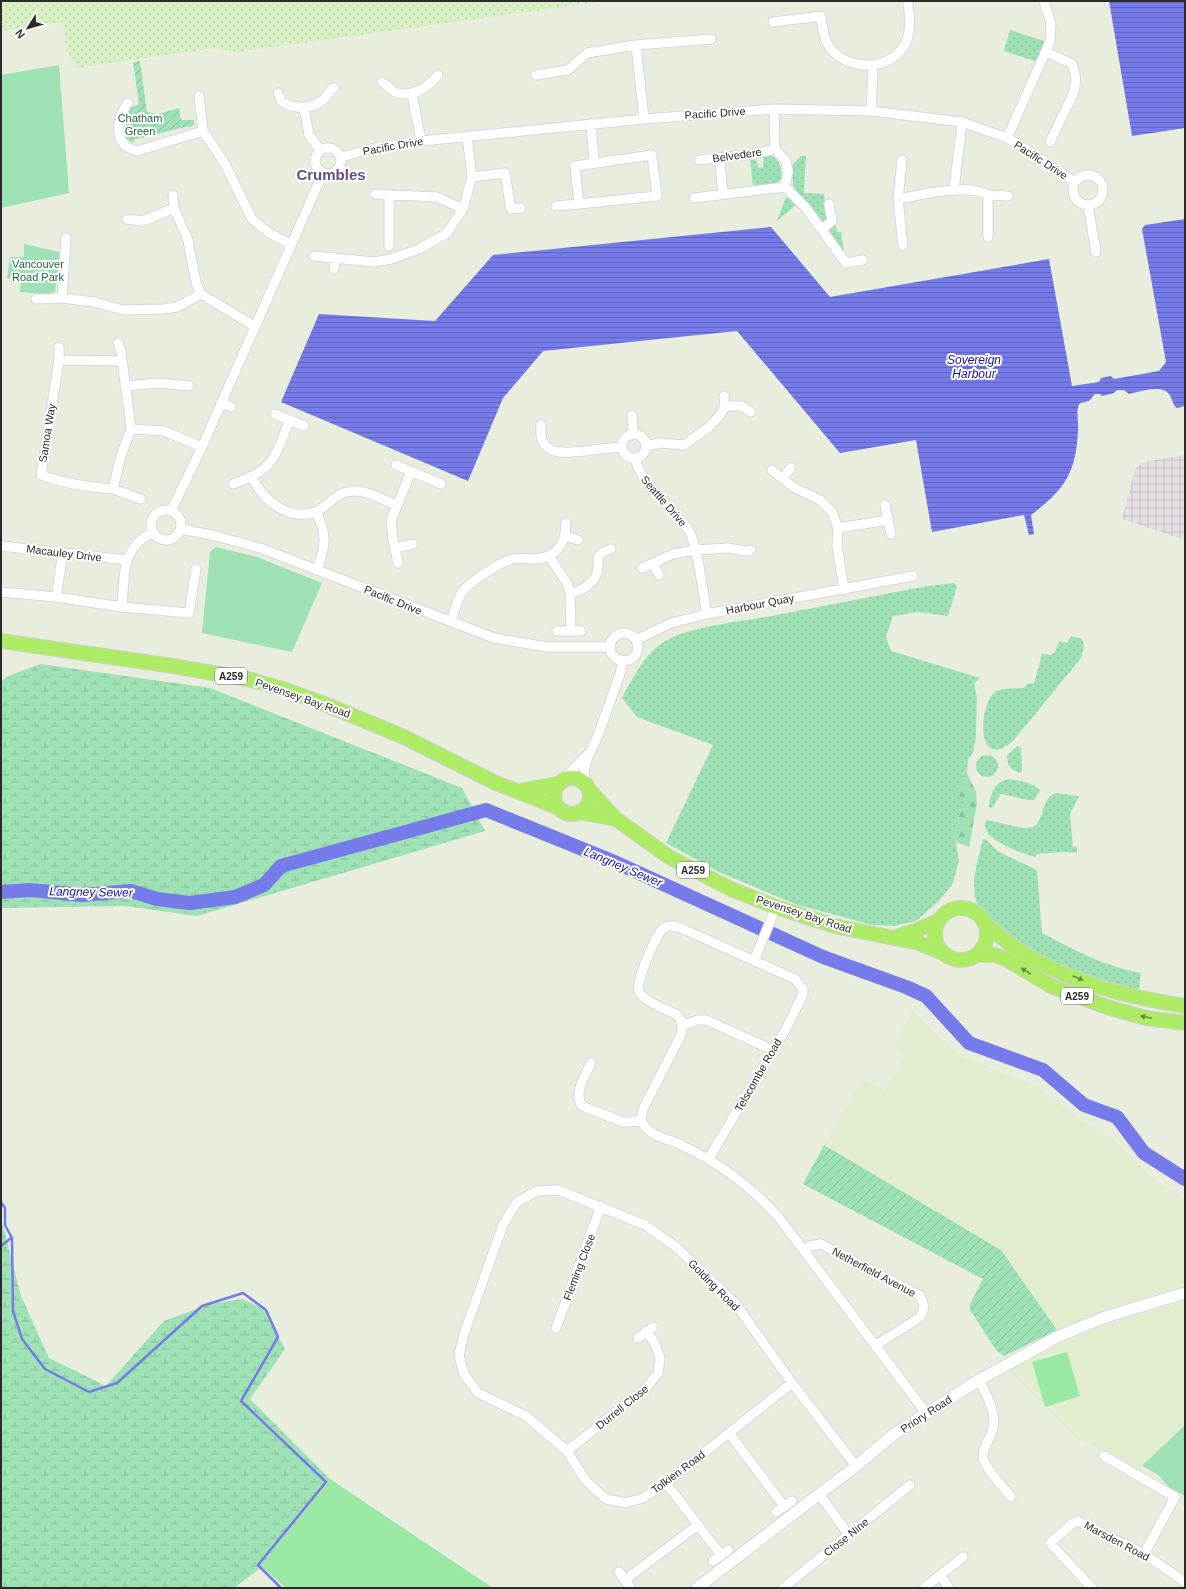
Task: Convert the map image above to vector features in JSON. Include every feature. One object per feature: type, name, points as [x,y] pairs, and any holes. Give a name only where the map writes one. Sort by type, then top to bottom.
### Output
[{"type":"main road","name":"Pevensey Bay Road","points":[[1,641],[173,666],[248,679],[280,688],[327,705],[404,737],[496,783],[557,807]]},
{"type":"main road","points":[[576,778],[587,787],[589,800],[584,809],[580,812],[567,813],[557,807],[554,795],[561,782],[576,778]]},
{"type":"main road","name":"Pevensey Bay Road","points":[[519,791],[561,782]]},
{"type":"main road","name":"Pevensey Bay Road","points":[[587,787],[616,818],[669,857],[731,888],[776,908],[839,927],[921,944],[943,953]]},
{"type":"main road","name":"Pevensey Bay Road","points":[[580,812],[616,818]]},
{"type":"main road","points":[[961,908],[974,912],[985,923],[987,934],[986,942],[976,956],[962,960],[954,959],[943,953],[937,945],[935,937],[938,921],[947,912],[961,908]]},
{"type":"main road","name":"Pevensey Bay Road","points":[[893,937],[915,931],[938,921]]},
{"type":"main road","name":"A259","points":[[985,923],[1007,942],[1047,966],[1089,983],[1157,1002],[1185,1006]]},
{"type":"main road","name":"A259","points":[[976,956],[995,955],[1006,959],[1051,986],[1107,1007],[1146,1018],[1185,1023]]},
{"type":"street","points":[[1007,138],[1046,52],[1052,31],[1044,1]]},
{"type":"street","points":[[773,22],[821,16],[823,33],[833,52],[855,65],[873,67],[893,56],[906,42],[910,31],[908,4]]},
{"type":"street","points":[[536,75],[568,70],[587,53],[636,45],[711,39]]},
{"type":"street","points":[[636,45],[644,119]]},
{"type":"street","points":[[1046,52],[1072,64],[1076,75],[1076,87],[1050,142]]},
{"type":"street","points":[[871,111],[873,67]]},
{"type":"street","points":[[382,82],[397,93],[412,94],[428,86],[438,75]]},
{"type":"street","points":[[278,93],[282,102],[304,108],[318,105],[327,96],[331,89],[334,88]]},
{"type":"street","points":[[412,94],[421,140]]},
{"type":"street","points":[[198,96],[203,131],[225,164],[252,219],[269,233],[290,244]]},
{"type":"street","points":[[128,103],[122,111],[118,127],[122,142],[127,149],[137,151],[203,131]]},
{"type":"street","points":[[304,108],[309,135],[320,150]]},
{"type":"street","points":[[774,109],[775,149],[786,161],[788,171],[786,187]]},
{"type":"street","name":"Pacific Drive","points":[[341,157],[379,147],[421,140],[644,119],[774,109],[871,111],[962,122],[1007,138],[1075,182]]},
{"type":"street","points":[[954,190],[962,122]]},
{"type":"street","points":[[591,124],[594,162]]},
{"type":"street","points":[[314,256],[374,262],[405,255],[437,240],[447,233],[463,209],[472,177],[466,136]]},
{"type":"street","points":[[327,148],[334,149],[341,157],[342,162],[337,171],[333,174],[319,171],[315,163],[317,154],[320,150],[327,148]]},
{"type":"street","name":"Belvedere","points":[[698,160],[755,154],[775,149]]},
{"type":"street","points":[[556,206],[579,204],[658,196],[652,155],[594,162],[575,166],[579,204]]},
{"type":"street","points":[[902,160],[898,199],[903,246]]},
{"type":"street","points":[[720,163],[723,194]]},
{"type":"street","points":[[171,511],[202,447],[290,244],[323,173]]},
{"type":"street","points":[[472,177],[505,173],[511,208],[521,208]]},
{"type":"street","points":[[1088,175],[1093,176],[1101,182],[1103,189],[1101,198],[1093,205],[1088,205],[1080,203],[1074,196],[1075,182],[1079,178],[1088,175]]},
{"type":"street","points":[[694,198],[786,187]]},
{"type":"street","points":[[786,187],[805,207],[846,263],[862,260]]},
{"type":"street","points":[[898,199],[954,190],[982,191],[988,195],[1008,196]]},
{"type":"street","points":[[375,194],[437,197],[463,209]]},
{"type":"street","points":[[389,194],[389,246]]},
{"type":"street","points":[[173,195],[174,208],[188,240],[196,283],[201,294],[254,326]]},
{"type":"street","points":[[988,195],[988,237]]},
{"type":"street","points":[[822,229],[832,221],[829,204]]},
{"type":"street","points":[[1088,205],[1096,252]]},
{"type":"street","points":[[127,219],[143,221],[174,208]]},
{"type":"street","points":[[62,298],[66,238]]},
{"type":"street","points":[[334,269],[335,258]]},
{"type":"street","points":[[36,300],[62,298],[94,302],[123,310],[163,309],[177,307],[201,294]]},
{"type":"street","points":[[118,344],[122,361],[131,429],[121,456],[113,489],[141,499]]},
{"type":"street","name":"Samoa Way","points":[[59,347],[59,360],[41,475],[56,481],[113,489]]},
{"type":"street","points":[[59,360],[122,361]]},
{"type":"street","points":[[125,386],[159,383],[189,386]]},
{"type":"street","points":[[646,446],[660,443],[684,445],[709,428],[721,414],[725,406],[724,396]]},
{"type":"street","points":[[221,402],[231,407]]},
{"type":"street","points":[[725,406],[742,406],[751,412]]},
{"type":"street","points":[[276,414],[304,426]]},
{"type":"street","points":[[632,415],[633,434]]},
{"type":"street","points":[[233,484],[252,477],[271,463],[290,420]]},
{"type":"street","points":[[541,425],[540,433],[544,444],[556,452],[622,447]]},
{"type":"street","points":[[131,429],[164,430],[202,447]]},
{"type":"street","points":[[633,434],[642,437],[646,446],[643,454],[635,458],[627,456],[622,447],[625,438],[633,434]]},
{"type":"street","name":"Seattle Drive","points":[[635,458],[639,473],[689,531],[695,550],[707,614]]},
{"type":"street","points":[[396,465],[441,484]]},
{"type":"street","points":[[783,479],[791,467]]},
{"type":"street","points":[[772,470],[793,487],[824,503],[832,512],[838,528],[836,545],[844,590]]},
{"type":"street","points":[[398,563],[391,520],[396,505],[412,472]]},
{"type":"street","points":[[252,477],[262,494],[283,510],[298,514],[316,512],[327,506],[337,496],[354,491],[366,492],[396,505]]},
{"type":"street","points":[[885,504],[891,534]]},
{"type":"street","points":[[161,511],[171,511],[179,518],[180,529],[178,534],[168,540],[162,540],[153,532],[151,522],[153,517],[161,511]]},
{"type":"street","points":[[316,512],[325,536],[324,548],[316,570]]},
{"type":"street","points":[[838,528],[888,520]]},
{"type":"street","points":[[451,622],[462,592],[477,580],[508,561],[520,558],[535,559],[549,556],[557,549],[566,536],[566,523]]},
{"type":"street","name":"Pacific Drive","points":[[180,529],[216,536],[260,548],[451,622],[505,641],[547,647],[610,647]]},
{"type":"street","points":[[122,607],[127,560],[131,549],[136,543],[153,532]]},
{"type":"street","points":[[566,536],[578,540]]},
{"type":"street","points":[[395,548],[413,544]]},
{"type":"street","name":"Macauley Drive","points":[[1,546],[127,560]]},
{"type":"street","points":[[642,568],[673,554],[695,550],[719,548],[751,550]]},
{"type":"street","points":[[570,594],[580,591],[592,583],[598,570],[598,558],[600,554],[611,549]]},
{"type":"street","points":[[738,559],[740,550]]},
{"type":"street","points":[[56,597],[63,552]]},
{"type":"street","points":[[549,556],[567,583],[570,594],[571,631]]},
{"type":"street","points":[[653,564],[660,575]]},
{"type":"street","points":[[1,592],[56,597],[122,607],[189,613],[196,569]]},
{"type":"street","name":"Harbour Quay","points":[[636,640],[672,624],[707,614],[844,590],[913,576]]},
{"type":"street","points":[[888,581],[891,591]]},
{"type":"street","points":[[557,631],[581,631]]},
{"type":"street","points":[[622,633],[630,634],[636,640],[637,650],[635,654],[627,660],[622,660],[614,656],[610,647],[615,636],[622,633]]},
{"type":"street","points":[[587,787],[584,772],[588,755],[600,730],[621,670],[622,660]]},
{"type":"street","points":[[561,782],[588,755]]},
{"type":"street","points":[[776,908],[754,961],[683,929],[672,926],[664,927],[658,935],[639,979],[639,992],[644,998],[677,1015],[682,1026],[682,1033],[643,1110],[641,1120],[643,1125],[651,1133],[681,1144],[709,1158],[738,1179],[764,1201],[804,1250],[926,1413]]},
{"type":"street","name":"Telscombe Road","points":[[709,1158],[790,1020],[804,989],[795,979],[754,961]]},
{"type":"street","points":[[682,1026],[698,1020],[706,1020],[773,1050]]},
{"type":"street","points":[[591,1063],[577,1094],[578,1101],[582,1106],[623,1122],[641,1120]]},
{"type":"street","name":"Golding Road","points":[[537,1191],[558,1190],[601,1206],[645,1225],[676,1247],[735,1303],[792,1383],[856,1466]]},
{"type":"street","name":"Tolkien Road","points":[[537,1191],[517,1202],[503,1225],[464,1334],[459,1355],[464,1374],[478,1393],[526,1416],[567,1451],[586,1481],[606,1499],[626,1503],[643,1498],[666,1483],[792,1383]]},
{"type":"street","name":"Fleming Close","points":[[556,1328],[601,1206]]},
{"type":"street","name":"Netherfield Avenue","points":[[804,1250],[810,1246],[821,1244],[919,1295],[924,1302],[924,1312],[919,1318],[876,1345]]},
{"type":"street","name":"Priory Road","points":[[697,1588],[856,1466],[893,1435],[979,1380],[1057,1337],[1106,1317],[1185,1293]]},
{"type":"street","name":"Durrell Close","points":[[567,1451],[646,1388],[658,1373],[660,1358],[649,1329],[638,1338]]},
{"type":"street","points":[[979,1380],[990,1401],[994,1415],[992,1432],[984,1447],[983,1460],[1011,1498]]},
{"type":"street","points":[[729,1433],[788,1503],[776,1512]]},
{"type":"street","points":[[1104,1456],[1175,1497],[1144,1554]]},
{"type":"street","points":[[666,1483],[698,1525],[724,1552],[713,1561]]},
{"type":"street","name":"Close Nine","points":[[783,1588],[910,1485]]},
{"type":"street","points":[[819,1494],[849,1535]]},
{"type":"street","name":"Marsden Road","points":[[1092,1588],[1050,1543],[1073,1522],[1078,1521],[1144,1554],[1185,1582]]},
{"type":"street","points":[[619,1572],[628,1584],[698,1525]]},
{"type":"street","points":[[924,1588],[962,1557]]},
{"type":"street","points":[[940,1575],[949,1588]]},
{"type":"shaded area","points":[[1185,455],[1185,540],[1122,519],[1135,469],[1143,462]]},
{"type":"shaded area","points":[[912,1010],[957,1054],[1034,1085],[1077,1116],[1113,1139],[1150,1176],[1185,1200],[1185,1286],[1147,1296],[1057,1330],[1001,1250],[824,1145],[863,1078],[885,1090],[906,1055],[894,1049]]},
{"type":"shaded area","points":[[1185,1301],[1185,1425],[1138,1470],[1081,1439],[1079,1441],[1009,1371],[1040,1353],[1100,1327]]},
{"type":"green space","points":[[1010,30],[1044,41],[1038,62],[1004,51]]},
{"type":"green space","name":"Chatham Green","points":[[140,61],[147,112],[158,114],[179,108],[181,120],[194,120],[194,124],[191,127],[135,139],[133,143],[126,138],[128,133],[124,111],[139,104],[133,62]]},
{"type":"green space","points":[[59,65],[69,193],[1,208],[1,75]]},
{"type":"green space","points":[[770,155],[780,164],[781,179],[776,184],[753,186],[750,159],[757,161],[758,168],[763,167],[764,157]]},
{"type":"green space","points":[[801,156],[806,156],[804,193],[824,194],[827,219],[825,222],[820,221],[795,189],[793,184],[792,165]]},
{"type":"green space","points":[[786,197],[789,197],[797,204],[777,221]]},
{"type":"green space","points":[[836,225],[837,232],[841,232],[845,258],[829,234],[831,228]]},
{"type":"green space","name":"Vancouver Road Park","points":[[24,244],[59,252],[60,256],[55,292],[42,294],[20,292],[21,281],[7,278],[10,257],[24,257]]},
{"type":"green space","points":[[216,547],[257,557],[322,583],[292,652],[202,633],[210,552]]},
{"type":"green space","points":[[954,583],[957,586],[948,616],[919,612],[893,616],[886,637],[891,651],[980,678],[974,684],[977,697],[976,736],[973,753],[968,759],[967,773],[962,777],[963,803],[954,833],[959,860],[953,883],[939,901],[916,921],[895,926],[872,925],[795,904],[721,873],[666,843],[713,745],[637,717],[622,698],[642,664],[655,649],[671,638],[705,627],[766,617],[922,587]]},
{"type":"green space","points":[[1071,636],[1082,639],[1084,646],[1081,658],[1014,740],[1001,749],[993,749],[987,744],[984,737],[983,727],[986,707],[990,698],[997,691],[1024,688],[1028,683],[1034,684],[1042,654],[1051,655],[1055,652],[1059,641],[1067,643]]},
{"type":"green space","points":[[40,664],[210,688],[462,788],[485,831],[197,916],[125,906],[1,908],[1,681],[8,676]]},
{"type":"green space","points":[[1017,746],[1021,748],[1022,772],[1019,773],[1013,770],[1007,759],[1007,756]]},
{"type":"green space","points":[[987,755],[991,756],[997,762],[997,770],[991,776],[987,777],[983,776],[977,770],[976,766],[977,762],[983,756]]},
{"type":"green space","points":[[967,773],[976,792],[977,804],[969,847],[956,842],[954,833],[963,803],[957,792],[962,777]]},
{"type":"green space","points":[[1010,779],[1028,783],[1037,787],[1040,791],[1034,800],[1027,800],[1002,794],[992,808],[990,808],[990,801],[997,785]]},
{"type":"green space","points":[[1056,793],[1079,796],[1070,814],[1073,847],[1077,847],[1077,853],[1066,852],[1036,854],[1036,857],[1024,854],[1002,844],[990,836],[986,831],[985,822],[987,820],[1023,828],[1034,827],[1038,823],[1048,799],[1051,795]]},
{"type":"green space","points":[[983,839],[985,839],[999,852],[1037,870],[1042,933],[1078,952],[1115,967],[1141,973],[1139,989],[1101,982],[1052,962],[1027,949],[989,921],[979,908],[974,891],[975,874]]},
{"type":"green space","points":[[824,1145],[1001,1250],[1057,1330],[1004,1356],[996,1350],[970,1310],[970,1304],[983,1279],[803,1184]]},
{"type":"green space","points":[[1,1218],[21,1296],[49,1358],[106,1386],[164,1321],[210,1304],[242,1299],[264,1309],[285,1349],[250,1399],[330,1479],[262,1567],[234,1588],[1,1588]]},
{"type":"green space","points":[[1067,1352],[1080,1396],[1045,1407],[1032,1362]]},
{"type":"green space","points":[[1185,1425],[1185,1496],[1170,1488],[1157,1474],[1142,1466]]},
{"type":"green space","points":[[330,1479],[490,1586],[490,1588],[286,1588],[262,1567]]},
{"type":"sand","points":[[1,1],[605,1],[236,52],[215,48],[76,68],[66,49],[63,22],[1,31]]},
{"type":"water","points":[[1109,1],[1185,1],[1185,128],[1132,136]]},
{"type":"water","name":"Sovereign Harbour","points":[[1185,219],[1185,406],[1177,408],[1169,394],[1165,391],[1156,389],[1144,390],[1129,394],[1124,390],[1117,390],[1114,393],[1102,396],[1100,394],[1095,394],[1089,401],[1080,403],[1077,412],[1077,445],[1071,470],[1060,489],[1031,515],[1034,534],[1029,535],[1024,515],[932,532],[916,440],[840,453],[737,331],[543,351],[503,398],[468,481],[281,402],[319,314],[435,321],[493,255],[771,227],[830,297],[1049,259],[1072,386],[1099,382],[1101,378],[1111,376],[1114,379],[1159,371],[1166,362],[1142,229],[1145,225]]},
{"type":"waterway","name":"Langney Sewer","points":[[1,892],[30,890],[82,895],[131,891],[157,899],[190,903],[235,897],[264,885],[281,866],[486,810],[617,863],[823,957],[906,987],[926,996],[969,1043],[1043,1070],[1084,1105],[1117,1117],[1144,1153],[1185,1179]]},
{"type":"waterway","points":[[1,1202],[5,1208],[5,1225],[12,1238],[13,1311],[22,1339],[45,1369],[89,1392],[117,1383],[202,1306],[243,1293],[266,1310],[278,1337],[241,1401],[326,1482],[258,1565],[281,1588]]},
{"type":"waterway","points":[[1,1246],[11,1238]]},
{"type":"district","name":"Crumbles","points":[[331,175]]}]
